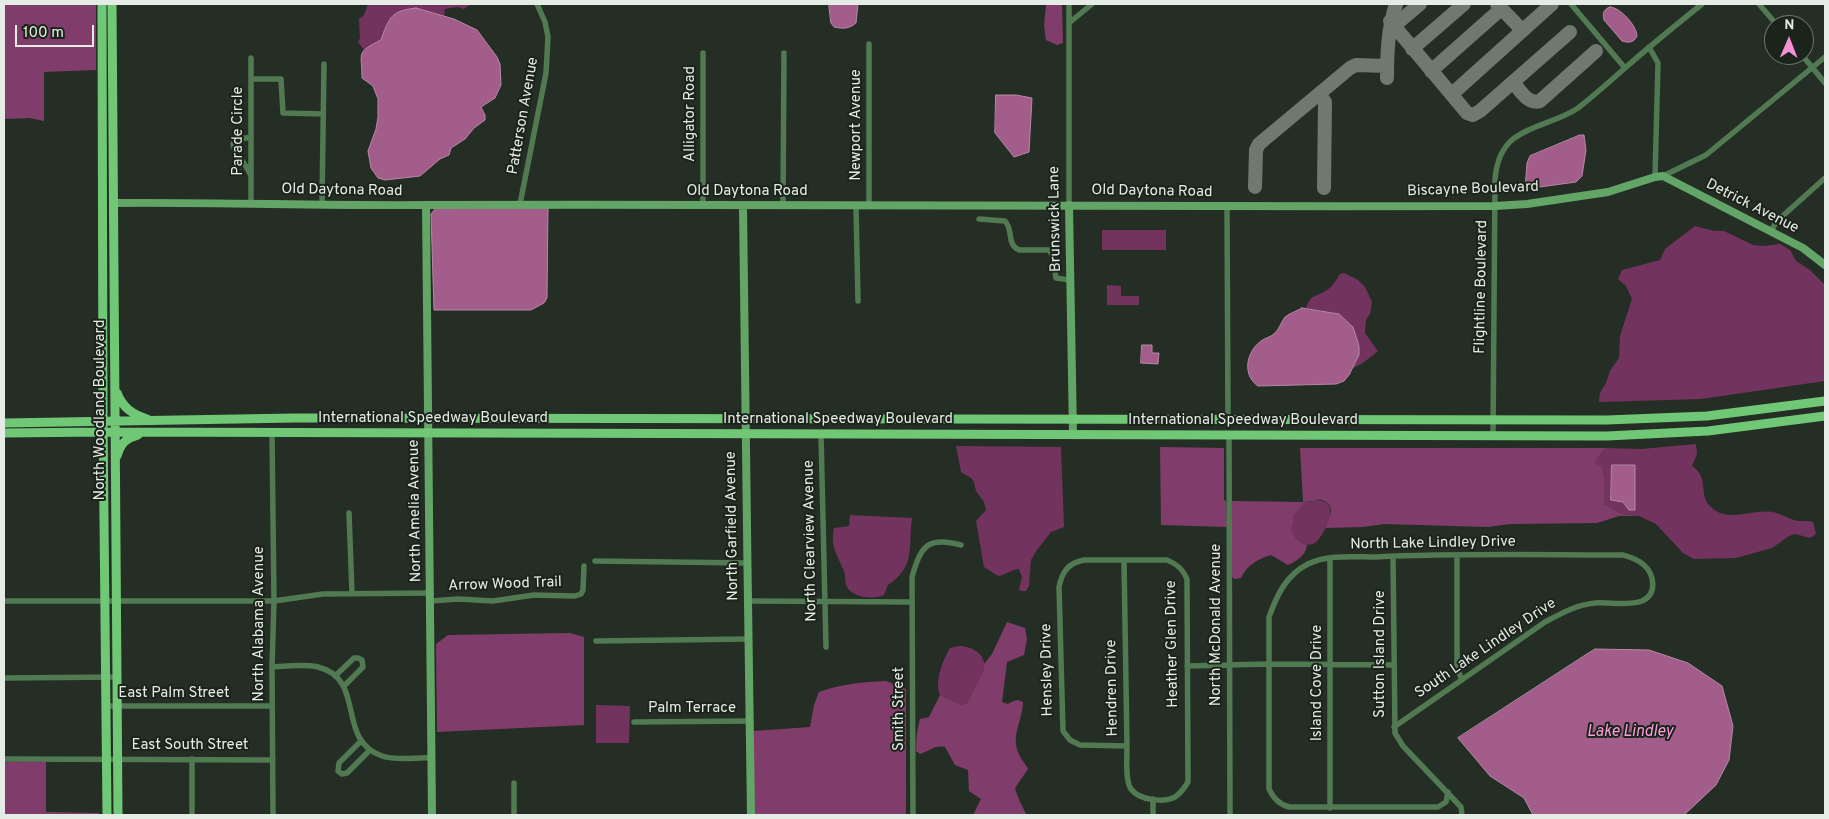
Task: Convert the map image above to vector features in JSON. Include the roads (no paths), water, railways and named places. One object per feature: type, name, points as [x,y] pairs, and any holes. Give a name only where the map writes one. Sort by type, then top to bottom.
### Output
[{"type":"main road","name":"North Woodland Boulevard","points":[[102,4],[103,432],[107,815]]},
{"type":"main road","name":"North Woodland Boulevard","points":[[112,4],[118,815]]},
{"type":"main road","points":[[102,22],[106,36],[112,44]]},
{"type":"main road","points":[[102,46],[109,51],[113,61]]},
{"type":"main road","points":[[102,149],[107,172],[108,194],[114,203]]},
{"type":"main road","points":[[102,200],[110,209],[114,218]]},
{"type":"main road","points":[[102,261],[107,277],[114,285]]},
{"type":"main road","points":[[115,388],[120,401],[126,409],[133,414],[152,420]]},
{"type":"main road","name":"International Speedway Boulevard","points":[[4,423],[295,418],[1607,420],[1671,419],[1744,412],[1825,401]]},
{"type":"main road","name":"International Speedway Boulevard","points":[[4,433],[1607,436],[1673,434],[1745,427],[1825,416]]},
{"type":"main road","points":[[272,433],[282,423],[295,418]]},
{"type":"main road","points":[[565,433],[576,428],[586,419]]},
{"type":"main road","points":[[590,434],[593,425],[606,419]]},
{"type":"main road","points":[[1206,435],[1220,429],[1228,420]]},
{"type":"main road","points":[[1228,435],[1238,425],[1251,420]]},
{"type":"main road","points":[[54,422],[54,432]]},
{"type":"main road","points":[[116,461],[120,446],[124,441],[145,432]]},
{"type":"street","name":"Patterson Avenue","points":[[520,204],[537,121],[547,58],[548,37],[545,22],[537,4]]},
{"type":"street","name":"Brunswick Lane","points":[[1069,4],[1069,205],[1073,434]]},
{"type":"street","points":[[1069,23],[1092,4]]},
{"type":"street","points":[[1572,4],[1624,68]]},
{"type":"street","name":"Flightline Boulevard","points":[[1493,436],[1496,170],[1506,147],[1525,131],[1562,117],[1576,109],[1702,4]]},
{"type":"street","points":[[1759,4],[1768,15]]},
{"type":"street","name":"Newport Avenue","points":[[869,44],[869,206]]},
{"type":"street","points":[[1649,47],[1658,63],[1659,177]]},
{"type":"street","name":"Alligator Road","points":[[703,53],[703,206]]},
{"type":"street","points":[[783,206],[784,53]]},
{"type":"street","name":"Biscayne Boulevard","points":[[1380,206],[1495,206],[1527,204],[1608,192],[1659,177],[1706,155],[1825,57]]},
{"type":"street","name":"Parade Circle","points":[[251,58],[251,204]]},
{"type":"street","points":[[322,204],[324,64]]},
{"type":"street","points":[[1810,65],[1825,83]]},
{"type":"street","points":[[251,79],[281,79],[283,113],[323,114]]},
{"type":"street","points":[[251,137],[236,140],[233,144],[235,151],[246,163],[251,178]]},
{"type":"street","name":"Detrick Avenue","points":[[1659,177],[1803,248],[1825,266]]},
{"type":"street","points":[[1771,231],[1777,221],[1825,178]]},
{"type":"street","name":"Old Daytona Road","points":[[114,203],[703,206],[1380,206]]},
{"type":"street","name":"North Amelia Avenue","points":[[426,205],[432,815]]},
{"type":"street","name":"North Garfield Avenue","points":[[743,206],[744,434],[749,601],[751,815]]},
{"type":"street","points":[[856,206],[858,301]]},
{"type":"street","points":[[1227,207],[1228,420]]},
{"type":"street","points":[[979,219],[1005,221],[1010,227],[1011,243],[1014,248],[1019,250],[1049,250],[1052,254],[1056,278],[1070,280]]},
{"type":"street","points":[[1671,419],[1673,434]]},
{"type":"street","name":"North Alabama Avenue","points":[[272,433],[274,601],[272,666],[273,815]]},
{"type":"street","name":"North Clearview Avenue","points":[[821,434],[826,647]]},
{"type":"street","name":"North McDonald Avenue","points":[[1228,435],[1230,815]]},
{"type":"street","points":[[349,513],[352,593]]},
{"type":"street","points":[[104,522],[115,523]]},
{"type":"street","name":"Smith Street","points":[[913,815],[912,577],[916,560],[923,548],[930,544],[947,541],[961,545]]},
{"type":"street","name":"North Lake Lindley Drive","points":[[1330,808],[1289,807],[1280,804],[1269,789],[1269,617],[1277,595],[1288,579],[1309,563],[1330,558],[1393,556],[1623,555],[1634,558],[1644,565],[1653,579],[1652,590]]},
{"type":"street","name":"Sutton Island Drive","points":[[1393,556],[1394,727],[1398,739],[1461,807],[1462,815]]},
{"type":"street","points":[[1457,556],[1457,668],[1462,680]]},
{"type":"street","name":"Island Cove Drive","points":[[1330,558],[1330,808]]},
{"type":"street","name":"Heather Glen Drive","points":[[1065,570],[1076,562],[1084,560],[1167,560],[1179,566],[1187,579],[1188,782],[1183,790],[1174,797],[1153,799]]},
{"type":"street","name":"Hendren Drive","points":[[1124,560],[1127,771],[1130,788],[1138,795],[1153,799]]},
{"type":"street","points":[[595,561],[748,563]]},
{"type":"street","name":"Arrow Wood Trail","points":[[431,597],[493,601],[534,595],[575,596],[581,594],[583,590],[584,566]]},
{"type":"street","name":"Hensley Drive","points":[[1065,570],[1059,587],[1063,731],[1070,740],[1080,745],[1127,746]]},
{"type":"street","name":"South Lake Lindley Drive","points":[[1394,727],[1545,622],[1572,608],[1595,603],[1643,600],[1649,596],[1652,590]]},
{"type":"street","points":[[4,601],[274,601],[323,594],[352,593],[431,597]]},
{"type":"street","points":[[749,601],[912,602]]},
{"type":"street","points":[[596,641],[748,640]]},
{"type":"street","points":[[335,676],[354,658],[362,660],[363,667],[344,686]]},
{"type":"street","points":[[1187,666],[1268,664],[1394,666]]},
{"type":"street","points":[[272,666],[311,666],[320,668],[335,676],[344,686],[350,701],[354,726],[361,740],[370,750],[388,757],[432,758]]},
{"type":"street","points":[[4,678],[117,677]]},
{"type":"street","name":"East Palm Street","points":[[106,706],[272,706]]},
{"type":"street","name":"Palm Terrace","points":[[634,722],[750,721]]},
{"type":"street","points":[[361,740],[339,763],[338,771],[342,774],[347,773],[370,750]]},
{"type":"street","name":"East South Street","points":[[4,759],[273,760]]},
{"type":"street","points":[[192,759],[192,815]]},
{"type":"street","points":[[514,783],[514,815]]},
{"type":"street","points":[[1330,808],[1438,807],[1446,802],[1448,792]]},
{"type":"street","points":[[1153,799],[1153,815]]},
{"type":"water","points":[[829,4],[858,4],[856,23],[846,28],[834,27],[831,23]]},
{"type":"water","points":[[1610,7],[1618,10],[1631,22],[1637,36],[1633,41],[1622,41],[1604,20],[1604,12]]},
{"type":"water","points":[[416,8],[454,19],[477,30],[497,57],[500,64],[501,85],[495,98],[481,107],[485,120],[474,128],[465,139],[451,148],[449,155],[440,159],[420,176],[385,180],[378,178],[371,168],[368,151],[376,129],[378,99],[373,86],[362,78],[361,58],[367,48],[381,40],[392,16],[401,11]]},
{"type":"water","points":[[996,95],[1016,95],[1032,98],[1029,152],[1014,157],[995,133]]},
{"type":"water","points":[[1584,135],[1586,150],[1582,176],[1576,182],[1525,189],[1527,163],[1530,156]]},
{"type":"water","points":[[548,207],[547,298],[544,303],[531,310],[434,310],[431,214],[436,208]]},
{"type":"water","points":[[1302,308],[1339,314],[1353,327],[1359,346],[1359,355],[1349,375],[1344,381],[1336,384],[1258,386],[1253,381],[1248,370],[1249,357],[1252,351],[1261,341],[1275,333],[1285,317]]},
{"type":"water","points":[[1142,345],[1152,345],[1152,353],[1159,353],[1158,364],[1141,363]]},
{"type":"water","points":[[1612,465],[1635,465],[1635,510],[1629,510],[1623,502],[1611,500]]},
{"type":"water","name":"Lake Lindley","points":[[1595,649],[1649,650],[1688,663],[1722,686],[1733,726],[1729,760],[1716,785],[1684,815],[1533,815],[1524,798],[1490,776],[1458,738]]}]
